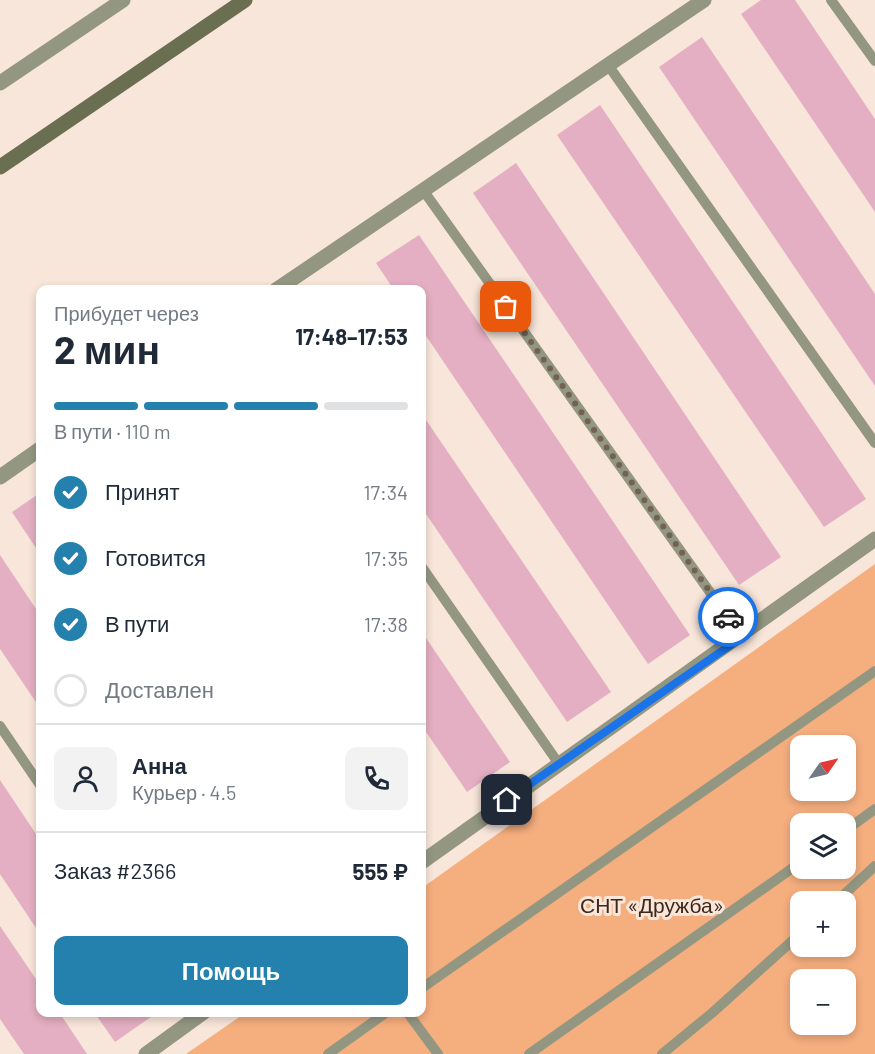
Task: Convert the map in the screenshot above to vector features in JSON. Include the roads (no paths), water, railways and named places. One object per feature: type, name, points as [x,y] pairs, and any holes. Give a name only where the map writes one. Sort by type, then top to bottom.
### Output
[{"type":"main road","points":[[0,166],[245,0]]},
{"type":"street","points":[[0,83],[123,0]]},
{"type":"street","points":[[283,285],[705,0]]},
{"type":"street","points":[[0,477],[36,452]]},
{"type":"street","points":[[426,859],[742,637],[875,539]]},
{"type":"street","points":[[146,1054],[195,1017]]},
{"type":"lane","points":[[831,0],[875,61]]},
{"type":"lane","points":[[608,65],[875,443]]},
{"type":"lane","points":[[423,190],[742,637]]},
{"type":"lane","points":[[426,573],[559,764]]},
{"type":"lane","points":[[426,985],[875,671]]},
{"type":"lane","points":[[0,726],[36,779]]},
{"type":"lane","points":[[856,823],[875,809]]},
{"type":"lane","points":[[848,891],[875,866]]},
{"type":"lane","points":[[529,1054],[790,870]]},
{"type":"lane","points":[[662,1054],[790,943]]},
{"type":"lane","points":[[328,1054],[380,1017]]},
{"type":"lane","points":[[411,1017],[438,1054]]},
{"type":"park label","name":"СНТ «Дружба»","points":[[652,906]]}]
